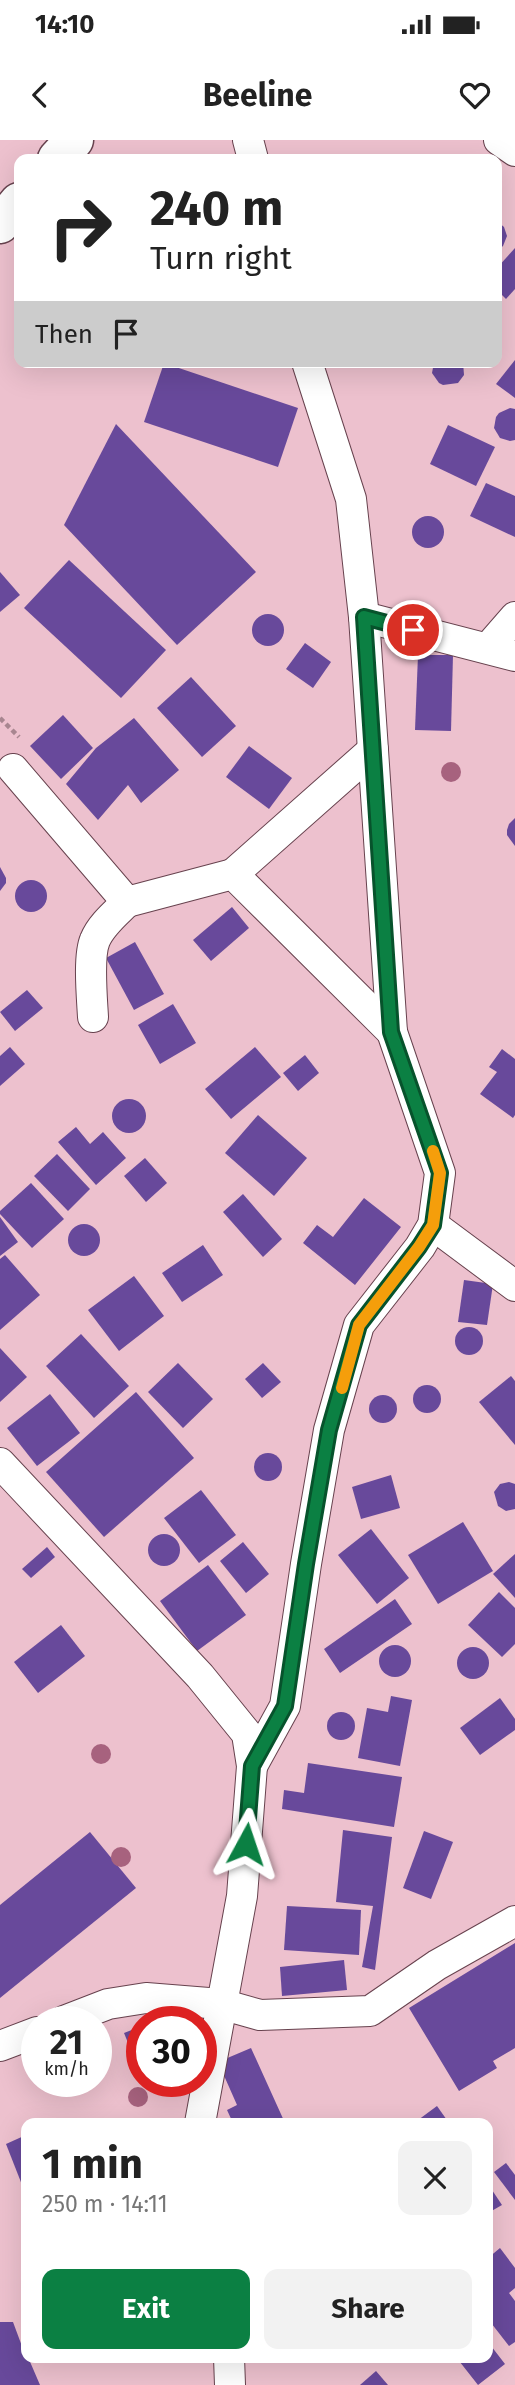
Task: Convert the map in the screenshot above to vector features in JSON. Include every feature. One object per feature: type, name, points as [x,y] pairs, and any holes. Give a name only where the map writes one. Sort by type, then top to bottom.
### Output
[{"type":"main road","points":[[61,154],[74,140]]},
{"type":"main road","points":[[0,224],[14,208]]},
{"type":"street","points":[[499,140],[515,151]]},
{"type":"street","points":[[252,1766],[285,1706],[329,1430],[359,1325],[433,1225],[440,1173],[391,1032],[364,617],[351,499],[309,368]]},
{"type":"street","points":[[364,617],[501,652],[515,617]]},
{"type":"street","points":[[93,1017],[94,941],[127,902],[233,874],[373,750]]},
{"type":"street","points":[[13,769],[127,902]]},
{"type":"street","points":[[233,874],[391,1032]]},
{"type":"street","points":[[433,1225],[515,1286]]},
{"type":"street","points":[[0,1463],[200,1676],[247,1734],[252,1766],[242,1896],[201,2118]]},
{"type":"street","points":[[103,2006],[146,1998],[221,2004],[260,2015],[370,2011],[437,1965],[515,1920]]},
{"type":"street","points":[[0,2046],[21,2038]]},
{"type":"street","points":[[229,2363],[230,2385]]},
{"type":"building","points":[[502,225],[507,236],[502,247]]},
{"type":"building","points":[[515,248],[515,289],[506,299],[502,295],[502,262]]},
{"type":"building","points":[[515,360],[515,398],[496,384]]},
{"type":"building","points":[[162,368],[179,368],[298,408],[278,467],[144,422]]},
{"type":"building","points":[[433,368],[463,368],[464,375],[458,383],[443,385],[432,373]]},
{"type":"building","points":[[510,408],[515,409],[515,440],[510,441],[500,438],[494,428],[499,413]]},
{"type":"building","points":[[116,424],[256,572],[177,645],[64,525]]},
{"type":"building","points":[[448,425],[495,447],[476,486],[430,464]]},
{"type":"building","points":[[486,483],[515,496],[515,537],[470,516]]},
{"type":"building","points":[[428,516],[440,520],[444,532],[440,544],[428,548],[416,544],[412,532],[416,520]]},
{"type":"building","points":[[69,560],[166,650],[121,698],[24,608]]},
{"type":"building","points":[[0,572],[20,595],[0,612]]},
{"type":"building","points":[[268,614],[280,618],[284,630],[280,642],[268,646],[256,642],[252,630],[256,618]]},
{"type":"building","points":[[305,643],[331,662],[313,688],[286,669]]},
{"type":"building","points":[[418,655],[453,655],[451,731],[415,730]]},
{"type":"building","points":[[191,677],[236,726],[202,757],[157,708]]},
{"type":"building","points":[[63,715],[93,748],[61,779],[30,746]]},
{"type":"building","points":[[134,718],[179,770],[141,803],[128,785],[98,820],[66,784],[96,748]]},
{"type":"building","points":[[249,746],[292,778],[269,809],[226,777]]},
{"type":"building","points":[[515,818],[515,846],[507,835],[507,830]]},
{"type":"building","points":[[0,867],[6,883],[0,891]]},
{"type":"building","points":[[31,880],[42,885],[47,896],[42,907],[31,912],[20,907],[15,896],[20,885]]},
{"type":"building","points":[[232,907],[249,928],[211,961],[193,940]]},
{"type":"building","points":[[135,942],[164,994],[134,1010],[106,958]]},
{"type":"building","points":[[27,990],[43,1008],[15,1031],[0,1012]]},
{"type":"building","points":[[173,1004],[196,1043],[160,1064],[138,1025]]},
{"type":"building","points":[[10,1047],[25,1064],[0,1086],[0,1056]]},
{"type":"building","points":[[255,1047],[281,1077],[231,1119],[205,1089]]},
{"type":"building","points":[[502,1049],[515,1059],[513,1118],[480,1094],[497,1072],[489,1067]]},
{"type":"building","points":[[305,1055],[319,1073],[298,1091],[283,1073]]},
{"type":"building","points":[[129,1099],[141,1104],[146,1116],[141,1128],[129,1133],[117,1128],[112,1116],[117,1104]]},
{"type":"building","points":[[258,1115],[307,1158],[274,1196],[225,1153]]},
{"type":"building","points":[[76,1127],[90,1144],[103,1132],[126,1158],[96,1185],[58,1142]]},
{"type":"building","points":[[57,1154],[90,1189],[68,1211],[34,1176]]},
{"type":"building","points":[[145,1158],[167,1183],[146,1202],[124,1176]]},
{"type":"building","points":[[31,1183],[64,1219],[32,1248],[0,1214],[0,1211]]},
{"type":"building","points":[[243,1194],[282,1239],[263,1257],[223,1212]]},
{"type":"building","points":[[364,1198],[401,1227],[355,1285],[303,1243],[317,1225],[333,1237]]},
{"type":"building","points":[[0,1217],[18,1242],[0,1256]]},
{"type":"building","points":[[84,1224],[96,1228],[100,1240],[96,1252],[84,1256],[72,1252],[68,1240],[72,1228]]},
{"type":"building","points":[[203,1245],[223,1275],[182,1302],[162,1273]]},
{"type":"building","points":[[5,1255],[40,1295],[0,1330],[0,1259]]},
{"type":"building","points":[[134,1276],[164,1316],[119,1351],[88,1310]]},
{"type":"building","points":[[464,1280],[493,1284],[487,1325],[458,1322]]},
{"type":"building","points":[[469,1327],[479,1331],[483,1341],[479,1351],[469,1355],[459,1351],[455,1341],[459,1331]]},
{"type":"building","points":[[81,1334],[129,1386],[94,1418],[46,1366]]},
{"type":"building","points":[[0,1348],[27,1377],[0,1402]]},
{"type":"building","points":[[178,1363],[213,1399],[183,1428],[148,1392]]},
{"type":"building","points":[[263,1363],[281,1382],[262,1398],[245,1379]]},
{"type":"building","points":[[511,1376],[515,1381],[515,1445],[479,1402]]},
{"type":"building","points":[[427,1385],[437,1389],[441,1399],[437,1409],[427,1413],[417,1409],[413,1399],[417,1389]]},
{"type":"building","points":[[136,1392],[194,1458],[104,1537],[46,1472]]},
{"type":"building","points":[[50,1394],[80,1433],[37,1466],[7,1428]]},
{"type":"building","points":[[383,1395],[393,1399],[397,1409],[393,1419],[383,1423],[373,1419],[369,1409],[373,1399]]},
{"type":"building","points":[[268,1453],[278,1457],[282,1467],[278,1477],[268,1481],[258,1477],[254,1467],[258,1457]]},
{"type":"building","points":[[391,1475],[400,1508],[361,1519],[352,1487]]},
{"type":"building","points":[[500,1484],[515,1484],[515,1509],[506,1511],[498,1506],[494,1492]]},
{"type":"building","points":[[201,1490],[236,1535],[199,1563],[164,1518]]},
{"type":"building","points":[[463,1522],[493,1571],[438,1604],[408,1555]]},
{"type":"building","points":[[371,1529],[409,1578],[377,1604],[338,1555]]},
{"type":"building","points":[[164,1534],[176,1538],[180,1550],[176,1562],[164,1566],[152,1562],[148,1550],[152,1538]]},
{"type":"building","points":[[243,1542],[269,1574],[246,1593],[220,1561]]},
{"type":"building","points":[[47,1547],[55,1557],[31,1578],[22,1569]]},
{"type":"building","points":[[515,1554],[515,1598],[493,1574]]},
{"type":"building","points":[[208,1565],[246,1615],[197,1651],[160,1601]]},
{"type":"building","points":[[499,1592],[515,1608],[515,1644],[502,1657],[468,1625]]},
{"type":"building","points":[[395,1599],[412,1624],[340,1673],[324,1649]]},
{"type":"building","points":[[61,1625],[85,1656],[38,1693],[14,1662]]},
{"type":"building","points":[[395,1645],[407,1649],[411,1661],[407,1673],[395,1677],[383,1673],[379,1661],[383,1649]]},
{"type":"building","points":[[473,1647],[485,1651],[489,1663],[485,1675],[473,1679],[461,1675],[457,1663],[461,1651]]},
{"type":"building","points":[[391,1696],[412,1700],[400,1766],[358,1758],[367,1708],[388,1712]]},
{"type":"building","points":[[500,1698],[515,1719],[515,1730],[480,1755],[460,1728]]},
{"type":"building","points":[[341,1712],[351,1716],[355,1726],[351,1736],[341,1740],[331,1736],[327,1726],[331,1716]]},
{"type":"building","points":[[308,1763],[402,1777],[394,1827],[282,1809],[284,1790],[304,1793]]},
{"type":"building","points":[[343,1830],[392,1837],[375,1970],[362,1967],[373,1906],[336,1902]]},
{"type":"building","points":[[424,1831],[453,1842],[431,1899],[403,1888]]},
{"type":"building","points":[[90,1832],[136,1888],[0,1998],[0,1905]]},
{"type":"building","points":[[287,1906],[361,1910],[359,1955],[284,1950]]},
{"type":"building","points":[[515,1943],[515,2048],[493,2061],[497,2068],[459,2091],[409,2008]]},
{"type":"building","points":[[344,1960],[347,1990],[282,1996],[280,1967]]},
{"type":"building","points":[[251,2048],[283,2118],[231,2118],[227,2110],[237,2105],[218,2062]]},
{"type":"building","points":[[437,2106],[445,2118],[421,2118]]},
{"type":"building","points":[[21,2137],[21,2182],[6,2144]]},
{"type":"building","points":[[506,2163],[515,2175],[515,2200],[494,2172]]},
{"type":"building","points":[[493,2192],[502,2205],[493,2210]]},
{"type":"building","points":[[500,2248],[515,2268],[515,2288],[509,2293],[515,2301],[515,2342],[509,2346],[493,2325],[493,2254]]},
{"type":"building","points":[[0,2322],[13,2322],[21,2344],[21,2363],[31,2363],[40,2385],[0,2385]]},
{"type":"building","points":[[493,2348],[505,2364],[478,2385],[461,2363],[493,2363]]},
{"type":"building","points":[[376,2371],[388,2385],[360,2385]]},
{"type":"slow traffic","points":[[342,1388],[359,1325],[433,1225],[440,1173],[433,1151]]},
{"type":"route","points":[[246,1844],[252,1766],[285,1706],[329,1430],[359,1325],[433,1225],[440,1173],[391,1032],[364,617],[413,630]]}]
